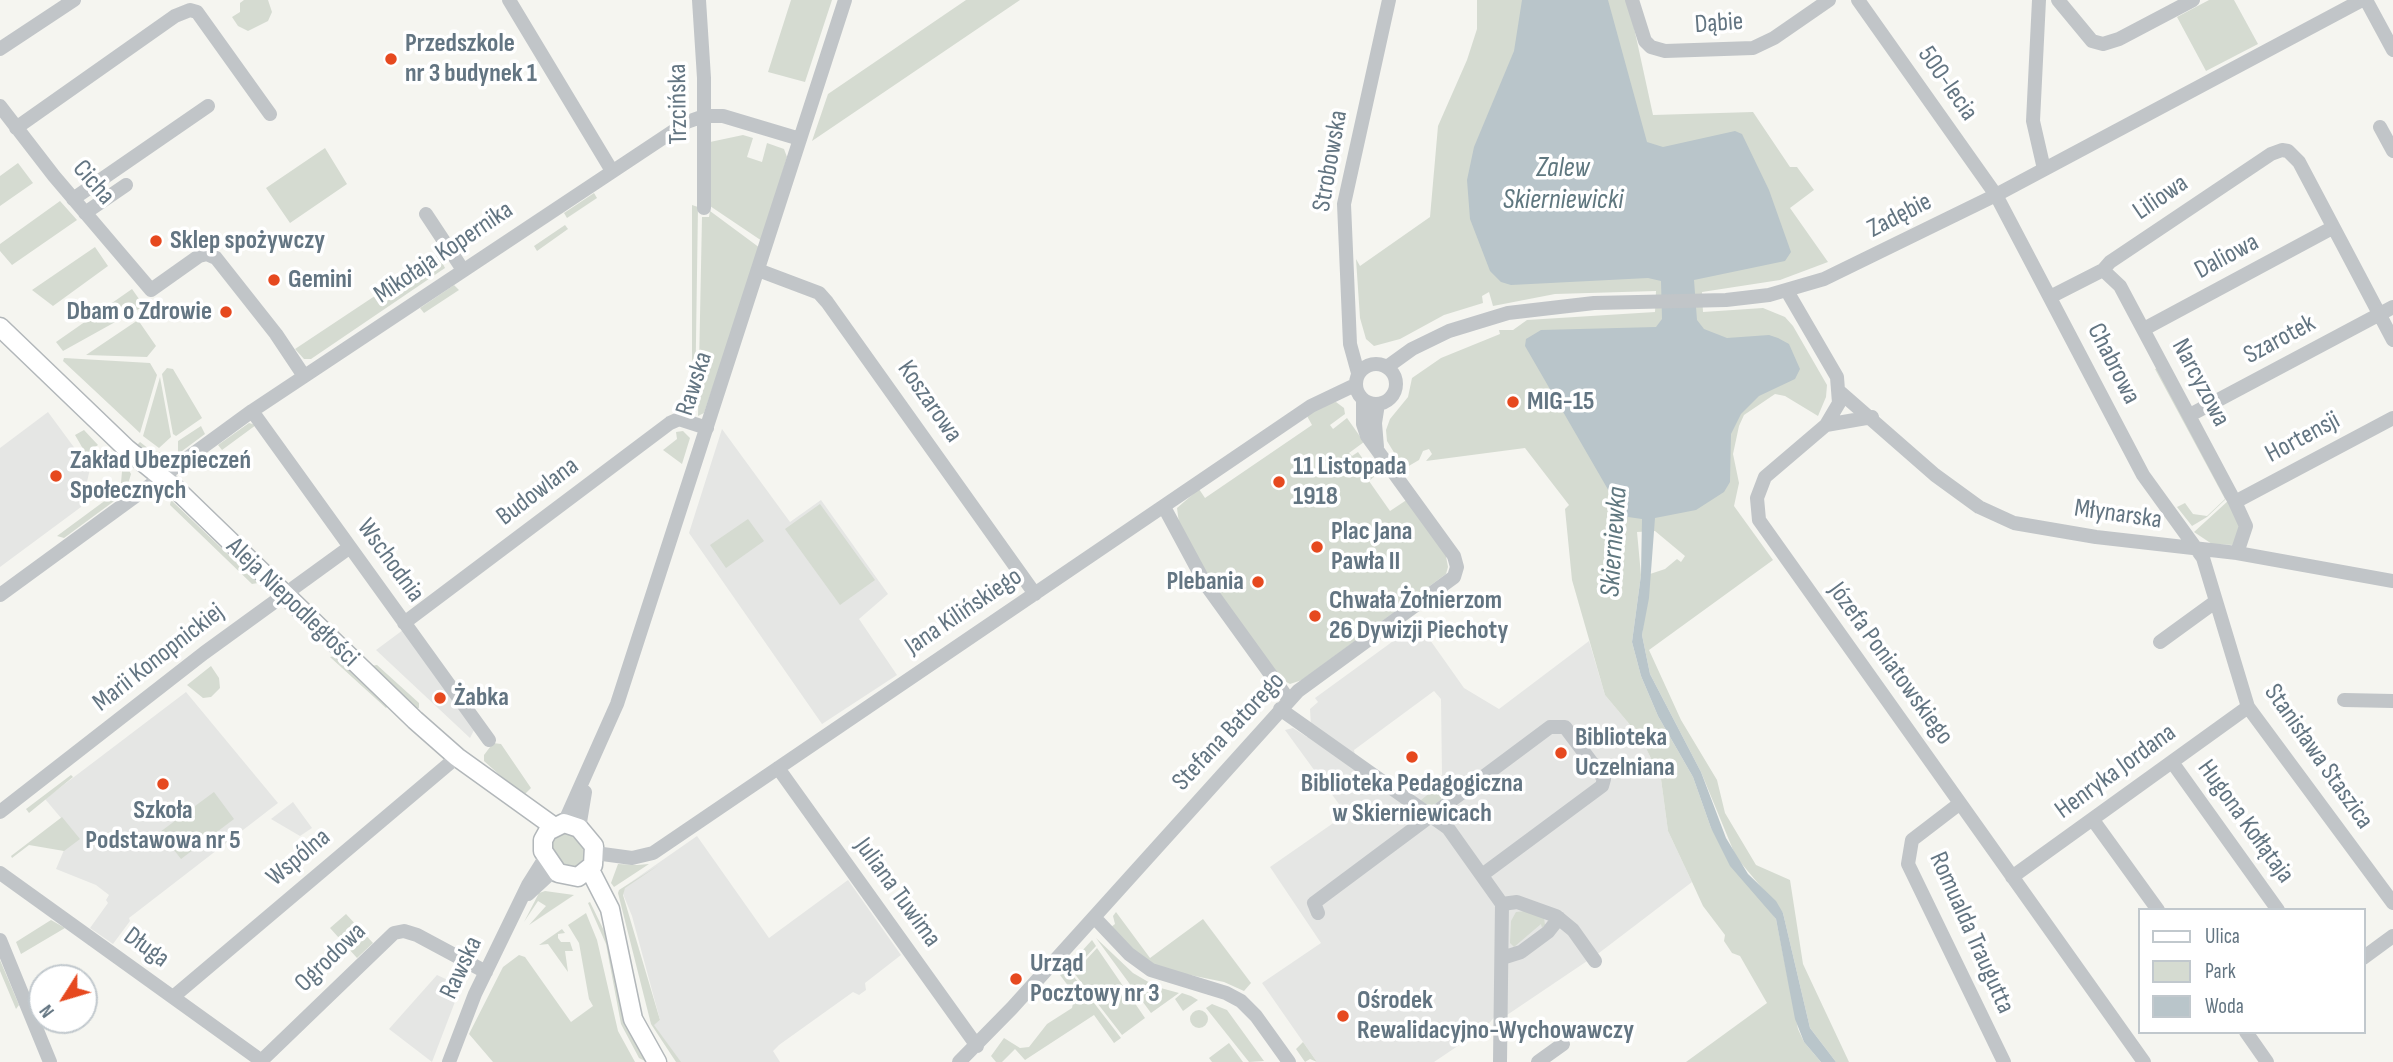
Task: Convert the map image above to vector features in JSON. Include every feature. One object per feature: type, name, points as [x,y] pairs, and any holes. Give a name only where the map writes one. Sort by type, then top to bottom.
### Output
[{"type":"main road","name":"Aleja Niepodległości","points":[[0,327],[457,757],[560,828]]},
{"type":"main road","points":[[560,828],[591,841],[596,853],[584,874],[564,876],[549,864],[560,828]]},
{"type":"main road","points":[[584,874],[612,925],[633,1019],[657,1062]]},
{"type":"street","points":[[0,49],[74,0]]},
{"type":"street","points":[[509,0],[612,171]]},
{"type":"street","name":"Trzcińska","points":[[699,0],[704,116],[704,208]]},
{"type":"street","name":"Rawska","points":[[560,828],[617,704],[845,0]]},
{"type":"street","name":"Strobowska","points":[[1360,374],[1350,344],[1344,204],[1389,0]]},
{"type":"street","name":"Dąbie","points":[[1632,0],[1645,41],[1651,47],[1665,51],[1753,48],[1774,38],[1829,0]]},
{"type":"street","name":"500-lecia","points":[[1858,0],[1996,195]]},
{"type":"street","points":[[2039,0],[2033,121],[2044,169]]},
{"type":"street","points":[[2058,0],[2092,41],[2103,44],[2119,39],[2193,0]]},
{"type":"street","points":[[2364,0],[2393,50]]},
{"type":"street","name":"Zadębie","points":[[1390,371],[1416,357],[1421,347],[1449,331],[1525,310],[1581,303],[1702,302],[1787,291],[1844,272],[1996,195],[2364,0]]},
{"type":"street","points":[[16,128],[175,16],[190,9],[197,12],[270,114]]},
{"type":"street","name":"Cicha","points":[[0,106],[85,213],[151,290],[199,257],[207,254],[216,258],[276,334],[304,376]]},
{"type":"street","points":[[74,199],[208,106]]},
{"type":"street","points":[[704,116],[723,116],[800,139]]},
{"type":"street","name":"Mikołaja Kopernika","points":[[0,595],[252,411],[676,128],[704,116]]},
{"type":"street","points":[[2379,127],[2393,151]]},
{"type":"street","name":"Liliowa","points":[[2050,297],[2103,270],[2110,262],[2271,154],[2288,151],[2298,162],[2332,228]]},
{"type":"street","points":[[85,213],[126,185]]},
{"type":"street","name":"Chabrowa","points":[[1996,195],[2143,475],[2197,549]]},
{"type":"street","points":[[426,214],[463,270]]},
{"type":"street","points":[[2332,228],[2393,340]]},
{"type":"street","name":"Daliowa","points":[[2144,329],[2332,228]]},
{"type":"street","name":"Koszarowa","points":[[758,270],[819,293],[827,302],[1035,594]]},
{"type":"street","name":"Narcyzowa","points":[[2103,270],[2120,286],[2264,558]]},
{"type":"street","points":[[1787,291],[1837,377],[1840,392]]},
{"type":"street","name":"Szarotek","points":[[2190,415],[2393,307]]},
{"type":"street","points":[[1376,363],[1390,371],[1395,392],[1387,401],[1371,402],[1360,374],[1376,363]]},
{"type":"street","name":"Jana Kilińskiego","points":[[596,853],[632,858],[646,857],[1360,374]]},
{"type":"street","name":"Młynarska","points":[[1840,392],[1936,475],[1994,516],[2032,527],[2237,553],[2393,581]]},
{"type":"street","name":"Józefa Poniatowskiego","points":[[1840,392],[1838,407],[1826,425],[1765,477],[1756,498],[1759,520],[2144,1062]]},
{"type":"street","name":"Stefana Batorego","points":[[960,1062],[1284,705],[1312,680],[1449,582],[1456,573],[1454,556],[1377,447],[1371,402]]},
{"type":"street","name":"Wschodnia","points":[[252,411],[489,740]]},
{"type":"street","points":[[1826,425],[1872,417]]},
{"type":"street","name":"Hortensji","points":[[2235,502],[2393,418]]},
{"type":"street","name":"Budowlana","points":[[404,623],[670,423],[678,419],[707,428]]},
{"type":"street","points":[[1164,507],[1206,585],[1284,705],[1448,828],[1502,904],[1500,1062]]},
{"type":"street","points":[[2237,553],[2246,526]]},
{"type":"street","name":"Marii Konopnickiej","points":[[0,812],[283,595],[350,547]]},
{"type":"street","name":"Stanisława Staszica","points":[[2197,549],[2248,706],[2393,903]]},
{"type":"street","points":[[2160,642],[2215,602]]},
{"type":"street","points":[[2344,700],[2393,701]]},
{"type":"street","name":"Henryka Jordana","points":[[2012,877],[2248,706]]},
{"type":"street","points":[[1318,913],[1314,903],[1550,727],[1562,725],[1570,731],[1604,779],[1602,786],[1482,875]]},
{"type":"street","name":"Wspólna","points":[[173,997],[457,757]]},
{"type":"street","name":"Hugona Kołłątaja","points":[[2172,762],[2277,908]]},
{"type":"street","name":"Juliana Tuwima","points":[[778,768],[977,1046]]},
{"type":"street","name":"Romualda Traugutta","points":[[1959,804],[1912,840],[1908,864],[2004,1062]]},
{"type":"street","points":[[2093,820],[2157,908]]},
{"type":"street","name":"Rawska","points":[[449,1062],[486,972],[528,885],[549,864]]},
{"type":"street","name":"Długa","points":[[0,873],[261,1062]]},
{"type":"street","points":[[1502,904],[1513,901],[1526,904],[1559,918],[1573,930],[1595,961]]},
{"type":"street","points":[[1094,917],[1145,967],[1167,977],[1226,993],[1241,1001],[1256,1016],[1289,1062]]},
{"type":"street","points":[[1502,958],[1521,952],[1548,932],[1559,918]]},
{"type":"street","name":"Ogrodowa","points":[[261,1062],[394,933],[410,932],[486,972]]},
{"type":"street","points":[[2365,957],[2393,936]]},
{"type":"street","points":[[0,940],[50,1062]]},
{"type":"street","points":[[2252,1034],[2267,1062]]},
{"type":"street","points":[[1538,1062],[1563,1044]]},
{"type":"shaded area","points":[[48,412],[90,469],[81,507],[0,567],[0,448]]},
{"type":"shaded area","points":[[722,429],[790,522],[821,500],[888,594],[859,619],[897,675],[822,724],[689,533]]},
{"type":"shaded area","points":[[1418,623],[1464,688],[1499,709],[1589,641],[1605,695],[1641,738],[1661,779],[1668,831],[1692,882],[1599,953],[1507,1015],[1496,1015],[1486,1027],[1434,1062],[1317,1062],[1262,983],[1321,943],[1270,867],[1342,817],[1344,811],[1285,730],[1293,728],[1307,737],[1314,728],[1311,726],[1310,709],[1318,702],[1315,698]],"holes":[[[1434,691],[1441,699],[1442,775],[1412,796],[1355,755],[1354,750]]]},
{"type":"shaded area","points":[[403,630],[475,728],[470,738],[376,650]]},
{"type":"shaded area","name":"Szkoła Podstawowa nr 5","points":[[186,692],[278,803],[129,918],[130,921],[113,944],[90,928],[108,903],[106,900],[109,895],[96,885],[56,869],[72,831],[45,799]]},
{"type":"shaded area","points":[[293,802],[312,828],[300,836],[271,819]]},
{"type":"shaded area","points":[[697,836],[769,938],[848,880],[901,955],[865,983],[866,990],[859,995],[853,992],[779,1045],[773,1051],[780,1062],[680,1062],[653,1025],[660,1020],[632,916],[621,889]]},
{"type":"shaded area","points":[[437,975],[461,986],[432,1062],[389,1029]]},
{"type":"green space","points":[[244,0],[268,0],[272,12],[268,21],[248,31],[238,26],[232,17],[240,12],[240,3]]},
{"type":"green space","points":[[791,0],[832,0],[805,82],[768,72]]},
{"type":"green space","points":[[966,0],[1020,0],[812,141],[828,94]]},
{"type":"green space","points":[[1477,0],[1628,0],[1653,115],[1753,112],[1790,167],[1797,167],[1814,190],[1790,208],[1828,262],[1780,280],[1702,292],[1703,312],[1763,308],[1785,317],[1827,385],[1826,397],[1818,416],[1785,396],[1775,394],[1744,415],[1739,426],[1733,454],[1739,483],[1734,506],[1773,560],[1649,650],[1681,720],[1717,780],[1725,813],[1756,865],[1790,880],[1803,964],[1849,1062],[1836,1062],[1810,1028],[1783,913],[1736,857],[1701,772],[1650,674],[1642,635],[1650,574],[1665,569],[1677,559],[1681,562],[1685,556],[1655,531],[1637,532],[1641,575],[1632,642],[1641,676],[1658,716],[1693,777],[1711,828],[1776,919],[1798,1029],[1804,1042],[1821,1062],[1686,1062],[1767,1003],[1740,956],[1732,953],[1724,941],[1725,935],[1703,906],[1668,831],[1661,779],[1641,738],[1605,695],[1572,580],[1565,509],[1569,505],[1525,448],[1426,461],[1432,454],[1429,449],[1423,451],[1419,460],[1407,467],[1401,464],[1387,441],[1386,430],[1390,419],[1408,397],[1412,378],[1441,358],[1500,334],[1499,330],[1513,330],[1527,320],[1655,312],[1656,291],[1555,294],[1493,306],[1489,292],[1482,296],[1483,303],[1444,315],[1400,339],[1374,346],[1366,339],[1360,318],[1356,259],[1360,266],[1430,217],[1438,126],[1467,60],[1477,29]]},
{"type":"green space","points":[[2209,0],[2234,0],[2258,44],[2206,71],[2177,17]]},
{"type":"green space","points":[[743,135],[753,138],[747,157],[762,162],[767,143],[784,149],[787,157],[762,241],[710,206],[710,142]]},
{"type":"green space","points":[[325,148],[347,184],[290,223],[266,188]]},
{"type":"green space","points":[[18,163],[33,183],[0,206],[0,176]]},
{"type":"green space","points":[[594,193],[597,198],[567,218],[564,213]]},
{"type":"green space","points":[[60,201],[77,220],[12,265],[0,251],[0,244]]},
{"type":"green space","points":[[692,205],[698,207],[695,407],[692,416]]},
{"type":"green space","points":[[710,211],[760,248],[704,413],[698,416],[702,217],[709,217]]},
{"type":"green space","points":[[565,225],[568,229],[537,251],[534,246]]},
{"type":"green space","points":[[95,247],[108,266],[53,306],[32,290]]},
{"type":"green space","points":[[438,254],[445,268],[311,359],[304,359],[295,349]]},
{"type":"green space","points":[[454,285],[459,290],[424,313],[420,308]]},
{"type":"green space","points":[[132,289],[144,306],[63,351],[56,342]]},
{"type":"green space","points":[[138,320],[156,346],[147,357],[86,355]]},
{"type":"green space","points":[[64,358],[150,363],[157,375],[140,433],[63,361]]},
{"type":"green space","points":[[2159,367],[2227,498],[2207,517],[2192,526],[2177,507],[2185,503],[2193,514],[2207,516],[2225,499],[2155,369]]},
{"type":"green space","points":[[167,368],[173,369],[202,418],[176,436],[173,434],[162,374]]},
{"type":"green space","points":[[160,377],[171,437],[159,448],[143,436]]},
{"type":"green space","name":"Plac Jana Pawła II","points":[[1336,402],[1344,408],[1345,414],[1330,425],[1333,429],[1347,418],[1364,442],[1349,453],[1352,456],[1358,452],[1375,476],[1369,481],[1390,511],[1408,499],[1445,551],[1448,567],[1446,574],[1302,680],[1290,684],[1279,678],[1221,599],[1179,523],[1177,508],[1199,489],[1205,498],[1312,425],[1307,416],[1326,403]]},
{"type":"green space","points":[[249,423],[256,425],[222,450],[218,445]]},
{"type":"green space","points":[[201,426],[205,434],[178,454],[178,441]]},
{"type":"green space","points":[[84,430],[98,445],[86,454],[75,435]]},
{"type":"green space","points":[[683,431],[690,438],[682,464],[663,450],[677,439],[676,432]]},
{"type":"green space","points":[[140,442],[149,449],[173,457],[156,460],[137,445]]},
{"type":"green space","points":[[123,460],[131,474],[126,491],[121,483]]},
{"type":"green space","points":[[118,491],[121,496],[64,538],[57,536]]},
{"type":"green space","points":[[171,500],[258,583],[252,584],[170,505]]},
{"type":"green space","points":[[2229,500],[2241,524],[2233,545],[2212,544],[2194,532]]},
{"type":"green space","points":[[820,504],[875,580],[840,605],[785,529]]},
{"type":"green space","points":[[748,519],[764,541],[726,568],[710,545]]},
{"type":"green space","points":[[334,656],[388,706],[386,708],[330,657]]},
{"type":"green space","points":[[377,665],[419,703],[419,708],[415,709],[370,666]]},
{"type":"green space","points":[[211,666],[219,678],[220,688],[211,697],[203,698],[187,685]]},
{"type":"green space","points":[[493,743],[501,744],[531,788],[523,796],[484,761],[484,755]]},
{"type":"green space","points":[[71,775],[73,777],[29,813],[26,809]]},
{"type":"green space","points":[[1438,786],[1442,789],[1441,801],[1428,807],[1420,801]]},
{"type":"green space","points":[[214,792],[234,819],[181,859],[160,832]]},
{"type":"green space","points":[[62,817],[80,839],[64,851],[29,845],[12,858],[11,856]]},
{"type":"green space","points":[[565,832],[576,836],[588,851],[588,860],[578,869],[564,867],[551,851],[553,838]]},
{"type":"green space","points":[[618,864],[649,864],[614,887],[611,883]]},
{"type":"green space","points":[[659,865],[625,888],[623,895],[660,1020],[654,1025],[681,1062],[676,1062],[651,1024],[618,893],[619,890]]},
{"type":"green space","points":[[545,891],[574,895],[529,925],[546,906],[538,901],[524,922],[539,893]]},
{"type":"green space","points":[[590,902],[609,941],[627,1025],[647,1062],[639,1058],[621,1024],[606,944],[588,903]]},
{"type":"green space","points":[[1525,911],[1544,918],[1545,925],[1542,928],[1541,924],[1514,947],[1510,943],[1511,921],[1516,912]]},
{"type":"green space","points":[[1116,912],[1150,958],[1203,919],[1251,983],[1244,991],[1224,982],[1161,969],[1140,956],[1111,927],[1115,924],[1113,916]]},
{"type":"green space","points":[[586,913],[597,940],[618,1031],[635,1062],[493,1062],[469,1034],[503,967],[519,955],[525,957],[571,1022],[593,1006],[589,999],[579,943],[568,925]]},
{"type":"green space","points":[[346,914],[373,943],[357,958],[330,928]]},
{"type":"green space","points":[[51,920],[65,928],[21,954],[16,942]]},
{"type":"green space","points":[[562,929],[565,933],[558,934],[558,938],[561,942],[570,942],[573,951],[565,951],[568,972],[548,944],[539,945]]},
{"type":"green space","points":[[1096,938],[1133,973],[1157,987],[1179,993],[1151,1013]]},
{"type":"green space","points":[[1092,940],[1096,946],[1071,973],[1121,1038],[1114,1043],[1094,1015],[1025,1060],[1015,1049],[1002,1062],[996,1062],[991,1056],[1004,1038],[1020,1048],[1029,1047],[1047,1024],[1072,1008],[1075,995],[1060,975]]},
{"type":"green space","points":[[1097,948],[1145,1018],[1122,1035],[1074,973]]},
{"type":"green space","points":[[0,960],[19,1005],[16,1009],[0,971]]},
{"type":"green space","points":[[1182,993],[1198,1000],[1183,1011],[1175,999]]},
{"type":"green space","points":[[1212,1004],[1227,1010],[1264,1061],[1249,1062],[1206,1008]]},
{"type":"green space","points":[[1199,1010],[1205,1013],[1208,1019],[1205,1025],[1199,1028],[1193,1025],[1190,1019],[1193,1013]]},
{"type":"green space","points":[[1303,1042],[1317,1062],[1310,1059],[1305,1062],[1296,1049]]},
{"type":"green space","points":[[1229,1043],[1243,1062],[1212,1062],[1209,1058]]},
{"type":"water","name":"Zalew Skierniewicki","points":[[1522,0],[1608,0],[1647,142],[1663,147],[1735,131],[1742,134],[1769,190],[1791,252],[1785,261],[1694,280],[1697,320],[1704,329],[1727,338],[1769,335],[1778,338],[1789,344],[1800,369],[1795,379],[1759,396],[1741,414],[1731,434],[1730,482],[1724,492],[1696,510],[1655,518],[1649,598],[1642,635],[1650,674],[1701,772],[1726,838],[1748,874],[1776,901],[1783,913],[1810,1028],[1836,1062],[1821,1062],[1804,1042],[1795,1019],[1776,919],[1730,866],[1711,828],[1693,777],[1658,716],[1641,676],[1632,642],[1641,575],[1642,519],[1628,517],[1621,512],[1525,346],[1526,339],[1541,330],[1656,327],[1662,319],[1661,281],[1648,278],[1511,285],[1501,282],[1490,271],[1470,219],[1467,180],[1474,147],[1514,51]]},
{"type":"place","name":"Przedszkole nr 3 budynek 1","points":[[391,59]]},
{"type":"place","name":"Sklep spożywczy","points":[[156,241]]},
{"type":"place","name":"Gemini","points":[[274,280]]},
{"type":"place","name":"Dbam o Zdrowie","points":[[226,312]]},
{"type":"place","name":"MIG-15","points":[[1513,402]]},
{"type":"place","name":"Zakład Ubezpieczeń Społecznych","points":[[56,476]]},
{"type":"place","name":"11 Listopada 1918","points":[[1279,482]]},
{"type":"place","name":"Plac Jana Pawła II","points":[[1317,547]]},
{"type":"place","name":"Plebania","points":[[1258,582]]},
{"type":"place","name":"Chwała Żołnierzom 26 Dywizji Piechoty","points":[[1315,616]]},
{"type":"place","name":"Żabka","points":[[440,698]]},
{"type":"place","name":"Biblioteka Uczelniana","points":[[1561,753]]},
{"type":"place","name":"Biblioteka Pedagogiczna w Skierniewicach","points":[[1412,757]]},
{"type":"place","name":"Szkoła Podstawowa nr 5","points":[[163,784]]},
{"type":"place","name":"Urząd Pocztowy nr 3","points":[[1016,979]]},
{"type":"place","name":"Ośrodek Rewalidacyjno-Wychowawczy","points":[[1343,1016]]},
{"type":"water label","name":"Skierniewka","points":[[1615,542]]}]
